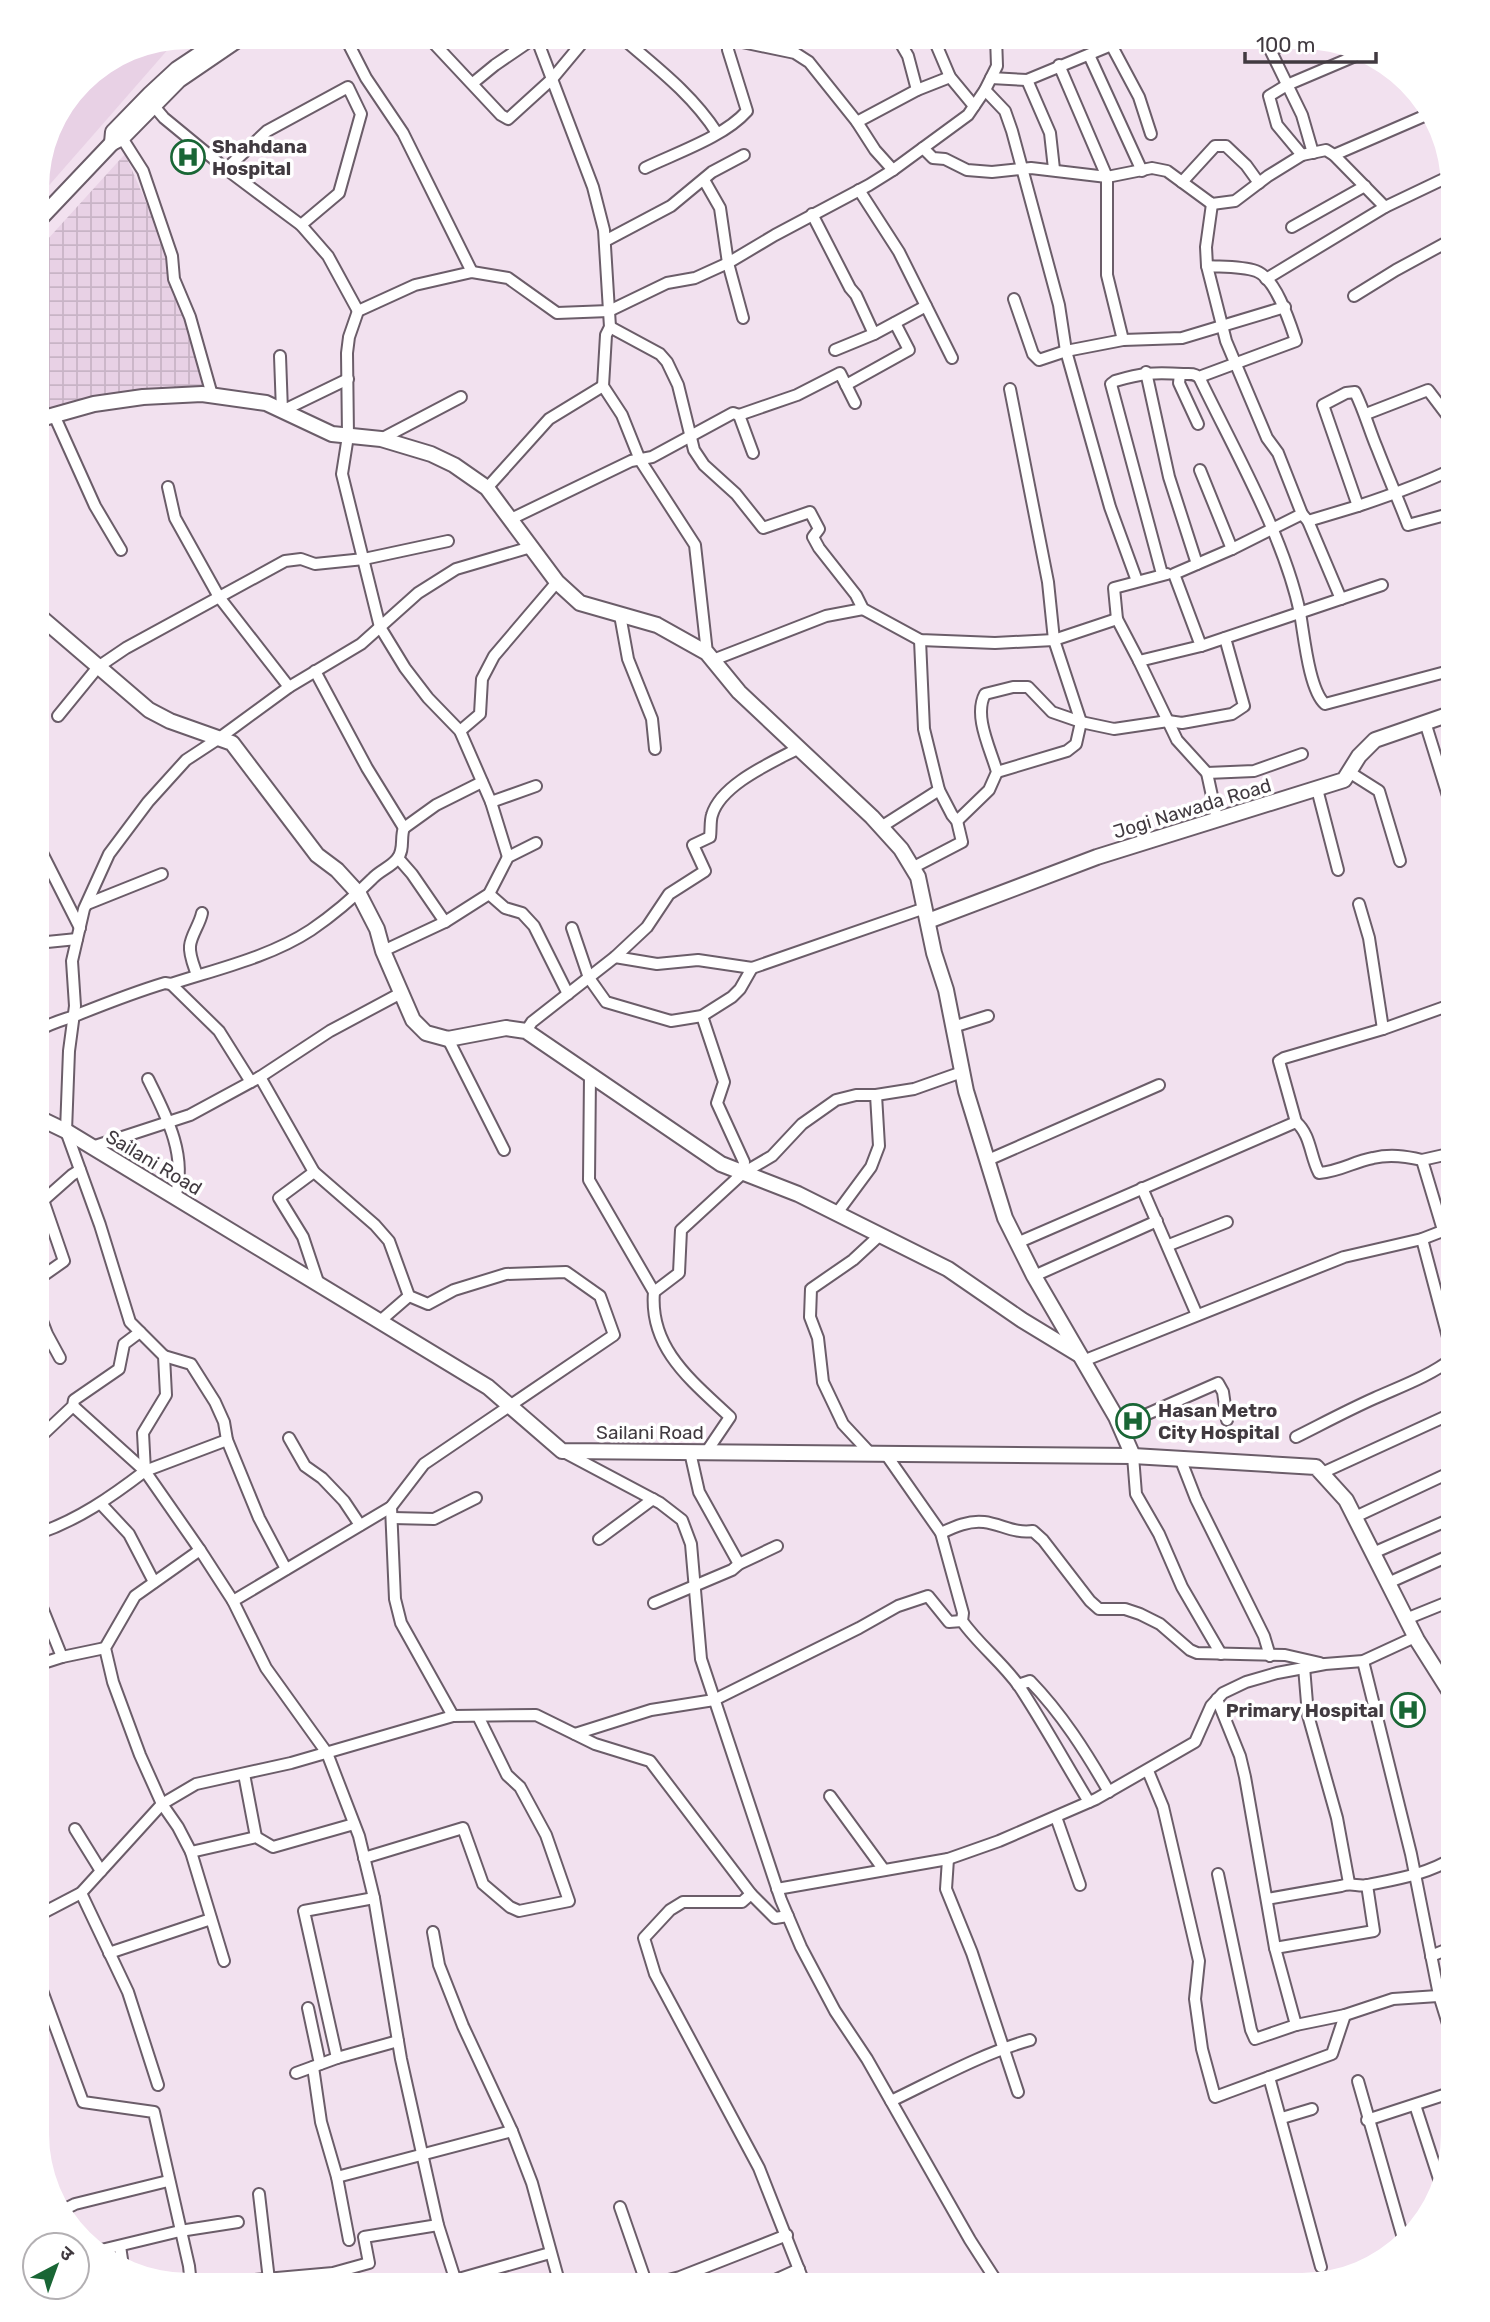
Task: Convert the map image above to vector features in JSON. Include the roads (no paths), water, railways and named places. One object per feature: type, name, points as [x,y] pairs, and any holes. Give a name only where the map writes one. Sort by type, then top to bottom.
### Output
[{"type":"street","points":[[207,49],[177,69],[113,132],[143,171],[172,256],[174,279],[190,317],[212,395]]},
{"type":"street","points":[[49,209],[99,156],[179,80],[224,49]]},
{"type":"street","points":[[351,49],[366,78],[403,133],[472,272]]},
{"type":"street","points":[[440,49],[501,115],[508,119],[552,79],[577,49]]},
{"type":"street","points":[[474,83],[518,49]]},
{"type":"street","points":[[541,49],[593,187],[605,241],[610,327],[606,335],[603,386],[622,415],[640,460],[695,545],[710,657]]},
{"type":"street","points":[[635,49],[703,111],[717,133]]},
{"type":"street","points":[[645,168],[717,133],[740,119],[747,111],[728,49]]},
{"type":"street","points":[[777,49],[795,53],[809,62],[893,170]]},
{"type":"street","points":[[904,49],[918,90]]},
{"type":"street","points":[[938,49],[950,77],[974,106]]},
{"type":"street","points":[[508,857],[491,802],[460,731],[428,698],[405,668],[380,627],[342,474],[348,436],[347,353],[349,337],[359,311],[415,285],[472,272],[508,278],[557,313],[609,311],[667,283],[695,278],[893,170],[968,115],[997,66],[996,49]]},
{"type":"street","points":[[991,78],[1027,80],[1097,49]]},
{"type":"street","points":[[1112,49],[1139,97],[1151,134]]},
{"type":"street","points":[[1271,50],[1301,115],[1308,154]]},
{"type":"street","points":[[1088,55],[1142,171]]},
{"type":"street","points":[[1308,154],[1277,125],[1269,96],[1287,85],[1351,58]]},
{"type":"street","points":[[1059,65],[1107,177],[1107,275],[1123,340]]},
{"type":"street","points":[[857,122],[918,90],[950,77]]},
{"type":"street","points":[[1027,80],[1050,133],[1054,169]]},
{"type":"street","points":[[226,169],[267,131],[348,87],[361,114],[339,193],[301,225]]},
{"type":"street","points":[[985,90],[1005,111],[1059,305],[1066,351],[1110,507],[1137,581]]},
{"type":"street","points":[[153,105],[164,118],[226,169],[301,225],[328,256],[359,311]]},
{"type":"street","points":[[1334,155],[1421,116]]},
{"type":"street","points":[[1182,182],[1215,146],[1226,146],[1246,165],[1259,183]]},
{"type":"street","points":[[923,148],[933,158],[944,159],[967,170],[992,172],[1054,169],[1107,177],[1152,168],[1167,171],[1212,204],[1235,201],[1259,183],[1308,154],[1326,150],[1385,207]]},
{"type":"street","points":[[605,241],[671,206],[712,172],[744,155]]},
{"type":"street","points":[[704,180],[720,208],[728,262],[743,318]]},
{"type":"street","points":[[1266,279],[1385,207],[1441,180]]},
{"type":"street","points":[[1292,228],[1364,186]]},
{"type":"street","points":[[859,190],[888,233],[953,358]]},
{"type":"street","points":[[1212,204],[1206,247],[1207,266],[1223,327],[1236,365],[1268,438],[1278,453],[1341,600]]},
{"type":"street","points":[[811,214],[856,295],[874,334]]},
{"type":"street","points":[[1353,296],[1441,246]]},
{"type":"street","points":[[1199,377],[1296,341],[1285,307],[1258,271],[1207,266]]},
{"type":"street","points":[[1014,299],[1033,354],[1039,360],[1066,351],[1123,340],[1182,338],[1285,307]]},
{"type":"street","points":[[835,350],[874,334],[926,306]]},
{"type":"street","points":[[846,385],[909,350],[895,323]]},
{"type":"street","points":[[610,327],[660,354],[667,362],[678,385],[694,450],[704,466],[736,494],[763,528],[810,512],[819,529],[813,537],[819,548],[856,595],[863,609],[920,639],[995,643],[1054,640],[1117,619]]},
{"type":"street","points":[[280,356],[282,411]]},
{"type":"street","points":[[1162,574],[1111,384],[1146,372],[1195,374],[1199,377],[1272,529],[1300,613],[1304,647],[1318,698],[1325,704],[1441,673]]},
{"type":"street","points":[[1146,372],[1169,477],[1197,564]]},
{"type":"street","points":[[511,519],[631,461],[640,460],[691,437],[733,414],[739,415],[797,395],[840,373],[855,402]]},
{"type":"street","points":[[1180,374],[1179,383],[1198,424]]},
{"type":"street","points":[[282,411],[348,379]]},
{"type":"street","points":[[487,488],[549,419],[603,386]]},
{"type":"street","points":[[997,772],[1067,751],[1076,744],[1081,722],[1054,640],[1048,582],[1010,390]]},
{"type":"street","points":[[1366,414],[1428,390],[1441,407]]},
{"type":"street","points":[[1358,506],[1323,405],[1355,391],[1408,525],[1441,516]]},
{"type":"street","points":[[49,416],[94,404],[143,397],[212,395],[266,403],[332,434],[381,439],[431,454],[454,465],[487,488],[556,582],[580,603],[657,625],[710,657],[739,692],[881,827],[901,849],[918,877],[966,1091],[1005,1218],[1034,1276],[1120,1426],[1133,1456],[1136,1494],[1182,1587],[1221,1654]]},
{"type":"street","points":[[381,439],[461,397]]},
{"type":"street","points":[[54,415],[95,506],[121,550]]},
{"type":"street","points":[[739,415],[753,453]]},
{"type":"street","points":[[1200,470],[1232,550]]},
{"type":"street","points":[[1217,819],[1207,773],[1177,740],[1117,619],[1114,588],[1162,574],[1174,574],[1232,550],[1272,529],[1305,517],[1358,506],[1410,489],[1441,475]]},
{"type":"street","points":[[168,487],[175,518],[219,597],[289,687]]},
{"type":"street","points":[[58,716],[98,667],[126,648],[285,561],[301,559],[315,564],[365,559],[448,541]]},
{"type":"street","points":[[286,1569],[259,1518],[227,1440],[224,1422],[215,1402],[191,1364],[164,1356],[130,1322],[100,1225],[66,1131],[69,1051],[75,1006],[72,961],[78,933],[87,904],[109,854],[148,802],[186,760],[289,687],[361,644],[418,593],[456,569],[531,547]]},
{"type":"street","points":[[1174,574],[1200,646]]},
{"type":"street","points":[[460,731],[480,714],[482,679],[494,656],[556,582]]},
{"type":"street","points":[[1139,661],[1226,638],[1382,585]]},
{"type":"street","points":[[710,657],[825,616],[863,609]]},
{"type":"street","points":[[620,615],[628,659],[652,719],[655,749]]},
{"type":"street","points":[[49,624],[149,710],[170,721],[232,743],[317,855],[337,870],[359,894],[377,929],[383,951],[412,1020],[426,1033],[448,1039],[506,1028],[526,1031],[721,1164],[798,1194],[948,1269],[1081,1358]]},
{"type":"street","points":[[957,821],[989,789],[997,772],[984,731],[981,703],[985,694],[1013,687],[1028,687],[1052,712],[1114,729],[1232,715],[1244,706],[1226,638]]},
{"type":"street","points":[[912,868],[962,842],[957,821],[939,790],[924,729],[920,639]]},
{"type":"street","points":[[314,671],[367,768],[404,828]]},
{"type":"street","name":"Jogi Nawada Road","points":[[926,914],[1344,780],[1359,756],[1375,740],[1441,717]]},
{"type":"street","points":[[1425,722],[1441,773]]},
{"type":"street","points":[[526,1031],[532,1022],[615,957],[647,927],[669,894],[705,870],[693,845],[710,837],[712,815],[719,800],[739,782],[799,748]]},
{"type":"street","points":[[1207,773],[1254,771],[1302,754]]},
{"type":"street","points":[[1349,772],[1379,791],[1400,862]]},
{"type":"street","points":[[49,1024],[127,994],[165,983],[171,984],[266,952],[309,931],[359,894],[373,877],[398,859],[404,828],[436,805],[482,782]]},
{"type":"street","points":[[491,802],[536,786]]},
{"type":"street","points":[[1317,789],[1338,870]]},
{"type":"street","points":[[881,827],[939,790]]},
{"type":"street","points":[[383,951],[445,922],[489,894],[508,857],[536,843]]},
{"type":"street","points":[[398,859],[412,874],[445,922]]},
{"type":"street","points":[[49,869],[78,933]]},
{"type":"street","points":[[87,904],[162,873]]},
{"type":"street","points":[[489,894],[505,908],[522,913],[534,926],[568,994]]},
{"type":"street","points":[[1359,904],[1369,938],[1383,1029]]},
{"type":"street","points":[[197,975],[190,943],[200,925],[202,913]]},
{"type":"street","points":[[615,957],[657,964],[698,960],[752,968],[926,914]]},
{"type":"street","points":[[572,928],[589,978],[606,1002],[671,1021],[702,1016],[740,989],[752,968]]},
{"type":"street","points":[[49,940],[78,933]]},
{"type":"street","points":[[171,984],[219,1031],[255,1080],[314,1172],[376,1225],[389,1241],[409,1296],[428,1304],[454,1290],[506,1274],[545,1271],[566,1272],[600,1296],[614,1335],[424,1464],[392,1512],[395,1599],[401,1623],[453,1716]]},
{"type":"street","points":[[92,1147],[191,1115],[255,1080],[330,1031],[401,993]]},
{"type":"street","points":[[1441,1008],[1279,1061],[1296,1122],[1305,1130],[1319,1173],[1337,1172],[1371,1158],[1399,1155],[1422,1160],[1441,1156]]},
{"type":"street","points":[[702,1016],[724,1082],[717,1103],[744,1161],[743,1173]]},
{"type":"street","points":[[953,1027],[988,1016]]},
{"type":"street","points":[[448,1039],[504,1150]]},
{"type":"street","points":[[654,1292],[679,1273],[681,1230],[743,1173],[772,1156],[802,1124],[836,1100],[856,1095],[914,1089],[962,1072]]},
{"type":"street","points":[[590,1075],[589,1180],[654,1292],[652,1311],[673,1362],[730,1417],[707,1451]]},
{"type":"street","points":[[148,1079],[169,1122],[179,1162],[175,1197]]},
{"type":"street","points":[[988,1160],[1159,1084]]},
{"type":"street","points":[[837,1213],[872,1167],[879,1146],[876,1095]]},
{"type":"street","points":[[1017,1243],[1296,1122]]},
{"type":"street","name":"Sailani Road","points":[[49,1123],[488,1387],[562,1451],[1133,1456],[1316,1467],[1322,1473]]},
{"type":"street","points":[[1422,1160],[1441,1210]]},
{"type":"street","points":[[49,1193],[80,1170]]},
{"type":"street","points":[[314,1172],[279,1198],[303,1237],[320,1285]]},
{"type":"street","points":[[1142,1188],[1169,1245],[1178,1274],[1197,1315]]},
{"type":"street","points":[[1034,1276],[1157,1222]]},
{"type":"street","points":[[1169,1245],[1227,1222]]},
{"type":"street","points":[[49,1224],[64,1261],[49,1272]]},
{"type":"street","points":[[1081,1358],[1344,1257],[1422,1239],[1441,1232]]},
{"type":"street","points":[[870,1453],[843,1424],[823,1382],[818,1338],[810,1317],[811,1289],[853,1260],[880,1235]]},
{"type":"street","points":[[1422,1239],[1441,1311]]},
{"type":"street","points":[[379,1322],[409,1296]]},
{"type":"street","points":[[49,1429],[73,1406],[74,1399],[119,1369],[124,1345],[140,1332]]},
{"type":"street","points":[[49,1339],[60,1358]]},
{"type":"street","points":[[145,1471],[143,1433],[166,1395],[164,1356]]},
{"type":"street","points":[[1296,1437],[1334,1416],[1441,1367]]},
{"type":"street","points":[[1120,1426],[1218,1383],[1223,1392],[1227,1420]]},
{"type":"street","points":[[73,1406],[145,1471],[233,1601],[266,1668],[327,1753],[354,1824],[374,1898],[398,2041],[438,2225],[453,2273]]},
{"type":"street","points":[[1441,1418],[1322,1473],[1346,1500],[1415,1637],[1441,1678]]},
{"type":"street","points":[[289,1438],[304,1466],[323,1478],[344,1501],[360,1525]]},
{"type":"street","points":[[49,1530],[101,1504],[145,1471],[227,1440]]},
{"type":"street","points":[[562,1451],[653,1499],[682,1520],[691,1544],[701,1659],[788,1916],[835,2011],[867,2059],[991,2273]]},
{"type":"street","points":[[690,1452],[699,1492],[739,1564]]},
{"type":"street","points":[[885,1453],[941,1532],[964,1613],[962,1621],[974,1638],[994,1656],[1018,1685],[1089,1802]]},
{"type":"street","points":[[1180,1458],[1196,1499],[1264,1636],[1270,1656]]},
{"type":"street","points":[[1355,1517],[1441,1478]]},
{"type":"street","points":[[233,1601],[360,1525],[392,1512],[434,1519],[476,1498]]},
{"type":"street","points":[[599,1539],[653,1499]]},
{"type":"street","points":[[101,1504],[129,1534],[154,1582]]},
{"type":"street","points":[[941,1532],[962,1523],[983,1522],[1021,1533],[1033,1531],[1099,1609],[1125,1609],[1160,1624],[1197,1653],[1298,1657],[1325,1664]]},
{"type":"street","points":[[1373,1553],[1441,1523]]},
{"type":"street","points":[[654,1603],[732,1570],[777,1546]]},
{"type":"street","points":[[200,1550],[135,1596],[105,1648],[113,1682],[162,1804],[191,1852],[224,1961]]},
{"type":"street","points":[[1388,1583],[1441,1559]]},
{"type":"street","points":[[576,1734],[651,1710],[714,1700],[898,1606],[928,1596],[949,1622],[962,1621]]},
{"type":"street","points":[[1406,1619],[1441,1604]]},
{"type":"street","points":[[49,1625],[62,1657]]},
{"type":"street","points":[[777,1889],[948,1859],[999,1841],[1109,1792],[1195,1742],[1211,1706],[1223,1693],[1245,1682],[1304,1667],[1363,1661],[1415,1637]]},
{"type":"street","points":[[49,1661],[105,1648]]},
{"type":"street","points":[[1363,1661],[1415,1875],[1441,2001]]},
{"type":"street","points":[[1304,1667],[1308,1715],[1337,1818],[1349,1883]]},
{"type":"street","points":[[1018,1685],[1030,1681],[1046,1696],[1083,1746],[1109,1792]]},
{"type":"street","points":[[1217,1699],[1240,1756],[1275,1948],[1296,2025]]},
{"type":"street","points":[[49,1909],[81,1893],[162,1804],[196,1784],[327,1753],[453,1716],[536,1715],[595,1744],[650,1761],[751,1894],[775,1918],[788,1916]]},
{"type":"street","points":[[364,1858],[463,1828],[483,1884],[510,1907],[519,1911],[569,1901],[546,1835],[520,1787],[508,1775],[478,1716]]},
{"type":"street","points":[[1148,1771],[1163,1807],[1199,1961],[1195,1999],[1202,2049],[1215,2097],[1332,2054],[1345,2015]]},
{"type":"street","points":[[243,1774],[256,1837]]},
{"type":"street","points":[[830,1796],[884,1870]]},
{"type":"street","points":[[1056,1816],[1080,1885]]},
{"type":"street","points":[[191,1852],[256,1837],[273,1847],[354,1824]]},
{"type":"street","points":[[75,1829],[101,1871]]},
{"type":"street","points":[[948,1859],[946,1889],[972,1953],[1018,2092]]},
{"type":"street","points":[[1267,1899],[1349,1883],[1367,1885],[1415,1875],[1441,1863]]},
{"type":"street","points":[[1218,1874],[1255,2039],[1296,2025],[1345,2015],[1394,1999],[1439,1995]]},
{"type":"street","points":[[1275,1948],[1374,1931],[1367,1885]]},
{"type":"street","points":[[81,1893],[128,1992],[158,2085]]},
{"type":"street","points":[[751,1894],[742,1902],[683,1902],[670,1910],[644,1938],[655,1974],[759,2168],[800,2273]]},
{"type":"street","points":[[337,2057],[304,1912],[374,1898]]},
{"type":"street","points":[[109,1953],[211,1919]]},
{"type":"street","points":[[433,1932],[439,1965],[453,2001],[532,2183],[556,2273]]},
{"type":"street","points":[[1431,1956],[1441,1952]]},
{"type":"street","points":[[308,2008],[317,2065],[321,2122],[337,2177],[349,2240]]},
{"type":"street","points":[[49,2010],[83,2102],[154,2112],[189,2273]]},
{"type":"street","points":[[891,2101],[1004,2048],[1030,2040]]},
{"type":"street","points":[[296,2073],[337,2057],[398,2041]]},
{"type":"street","points":[[1269,2077],[1321,2267]]},
{"type":"street","points":[[1358,2081],[1401,2231]]},
{"type":"street","points":[[1367,2120],[1441,2096]]},
{"type":"street","points":[[1415,2105],[1436,2170]]},
{"type":"street","points":[[1282,2118],[1312,2109]]},
{"type":"street","points":[[337,2177],[512,2132]]},
{"type":"street","points":[[70,2207],[168,2181]]},
{"type":"street","points":[[259,2194],[268,2273]]},
{"type":"street","points":[[620,2207],[644,2273]]},
{"type":"street","points":[[109,2248],[180,2231],[238,2222]]},
{"type":"street","points":[[333,2273],[369,2263],[364,2237],[438,2225]]},
{"type":"street","points":[[700,2273],[787,2235]]},
{"type":"street","points":[[120,2246],[121,2256]]},
{"type":"street","points":[[487,2273],[550,2253]]},
{"type":"street","points":[[790,2273],[799,2269]]},
{"type":"place","name":"Shahdana Hospital","points":[[188,157]]},
{"type":"place","name":"Hasan Metro City Hospital","points":[[1133,1421]]},
{"type":"place","name":"Primary Hospital","points":[[1408,1710]]}]
